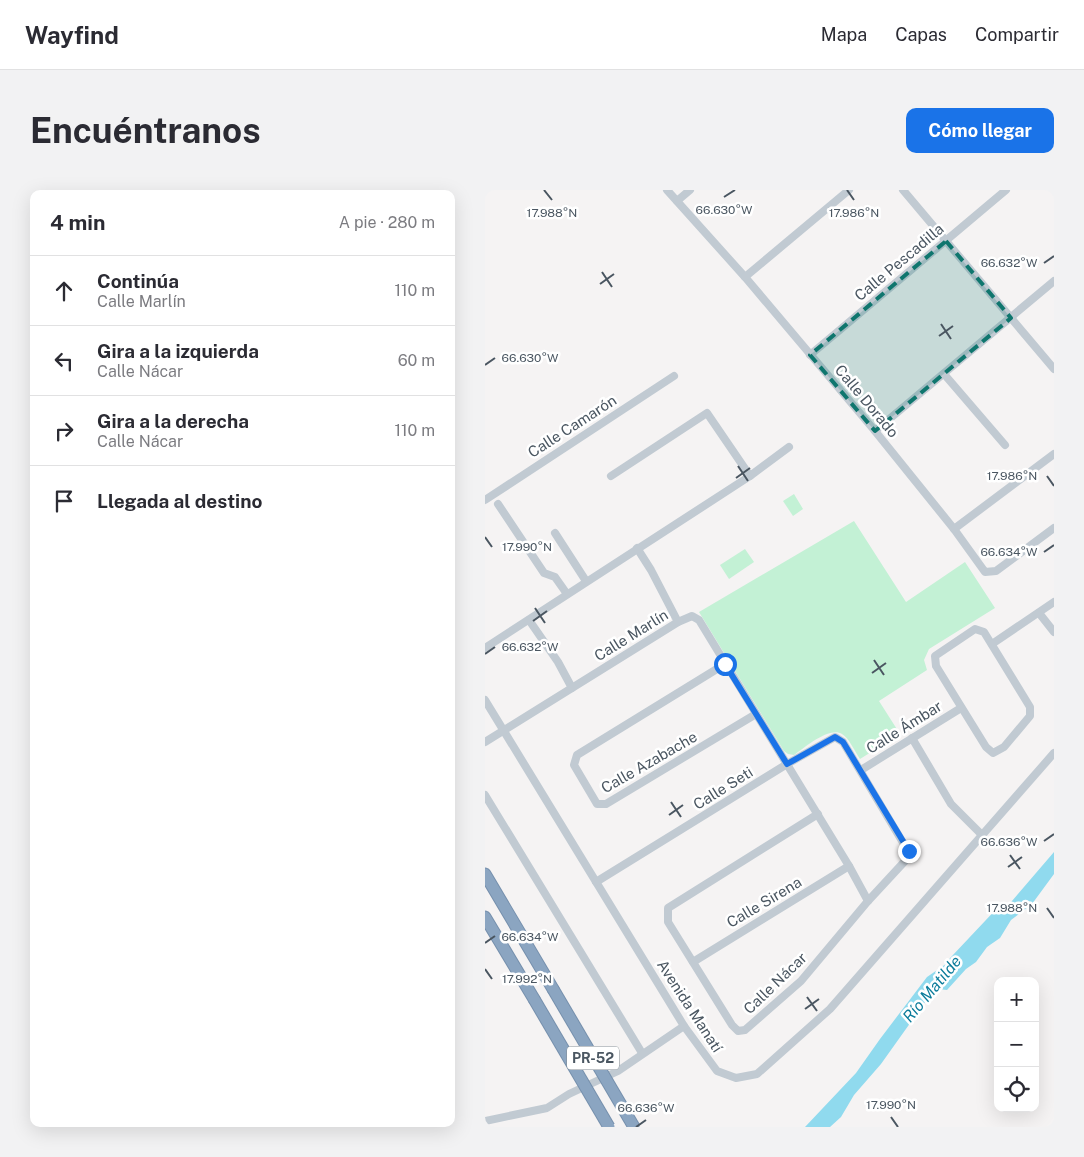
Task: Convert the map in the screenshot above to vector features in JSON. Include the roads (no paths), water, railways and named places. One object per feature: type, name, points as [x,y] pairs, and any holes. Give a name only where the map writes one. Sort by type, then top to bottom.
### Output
[{"type":"highway","name":"PR-52","points":[[485,874],[634,1127]]},
{"type":"highway","name":"PR-52","points":[[485,917],[609,1127]]},
{"type":"street","name":"Calle Dorado","points":[[667,190],[745,277],[875,431],[954,529],[985,572],[996,571],[1054,528]]},
{"type":"street","points":[[677,201],[690,190]]},
{"type":"street","points":[[745,277],[849,190]]},
{"type":"street","points":[[903,190],[1054,369]]},
{"type":"street","name":"Calle Pescadilla","points":[[810,354],[1006,190]]},
{"type":"street","points":[[875,431],[1054,281]]},
{"type":"street","points":[[943,374],[1005,445]]},
{"type":"street","name":"Calle Camarón","points":[[485,500],[674,376]]},
{"type":"street","points":[[611,476],[707,412],[750,476]]},
{"type":"street","points":[[485,648],[497,645],[529,620],[586,581],[750,476],[789,447]]},
{"type":"street","points":[[954,529],[1054,454]]},
{"type":"street","points":[[498,504],[543,573],[555,577],[567,594]]},
{"type":"street","points":[[555,533],[586,581]]},
{"type":"street","points":[[637,548],[651,570],[678,622]]},
{"type":"street","points":[[992,644],[1054,602]]},
{"type":"street","points":[[1039,613],[1054,632]]},
{"type":"street","name":"Calle Marlín","points":[[485,742],[678,622],[692,616],[699,620],[849,866],[868,901]]},
{"type":"street","points":[[529,620],[558,662],[572,688]]},
{"type":"street","points":[[975,629],[984,632],[992,644],[1030,707],[1030,716],[1004,747],[993,753],[986,747],[961,708],[936,666],[935,656],[975,629]]},
{"type":"street","name":"Calle Azabache","points":[[725,664],[577,755],[574,765],[587,790],[597,804],[606,804],[756,714]]},
{"type":"street","name":"Avenida Manatí","points":[[485,700],[684,1026],[717,1071],[737,1078],[757,1074],[830,1009],[1054,753]]},
{"type":"street","name":"Calle Ámbar","points":[[861,770],[961,708]]},
{"type":"street","name":"Calle Nácar","points":[[787,764],[835,737],[843,742],[909,851],[905,861],[868,901],[801,981],[745,1030],[738,1031],[732,1025],[668,922],[668,908],[817,814]]},
{"type":"street","points":[[912,738],[951,804],[982,835]]},
{"type":"street","name":"Calle Seti","points":[[596,882],[787,764]]},
{"type":"street","points":[[485,795],[642,1053]]},
{"type":"street","name":"Calle Sirena","points":[[693,962],[849,866]]},
{"type":"street","points":[[485,1121],[547,1108],[569,1094],[618,1071],[684,1026]]},
{"type":"water","name":"Río Matilde","points":[[1054,852],[1054,874],[1032,904],[1011,920],[1000,938],[987,947],[976,962],[966,969],[947,990],[938,989],[928,998],[881,1064],[854,1095],[841,1117],[830,1127],[805,1127],[856,1073],[927,977],[975,944]]},
{"type":"waterway","name":"Río Matilde","points":[[955,963],[1004,911]]}]
